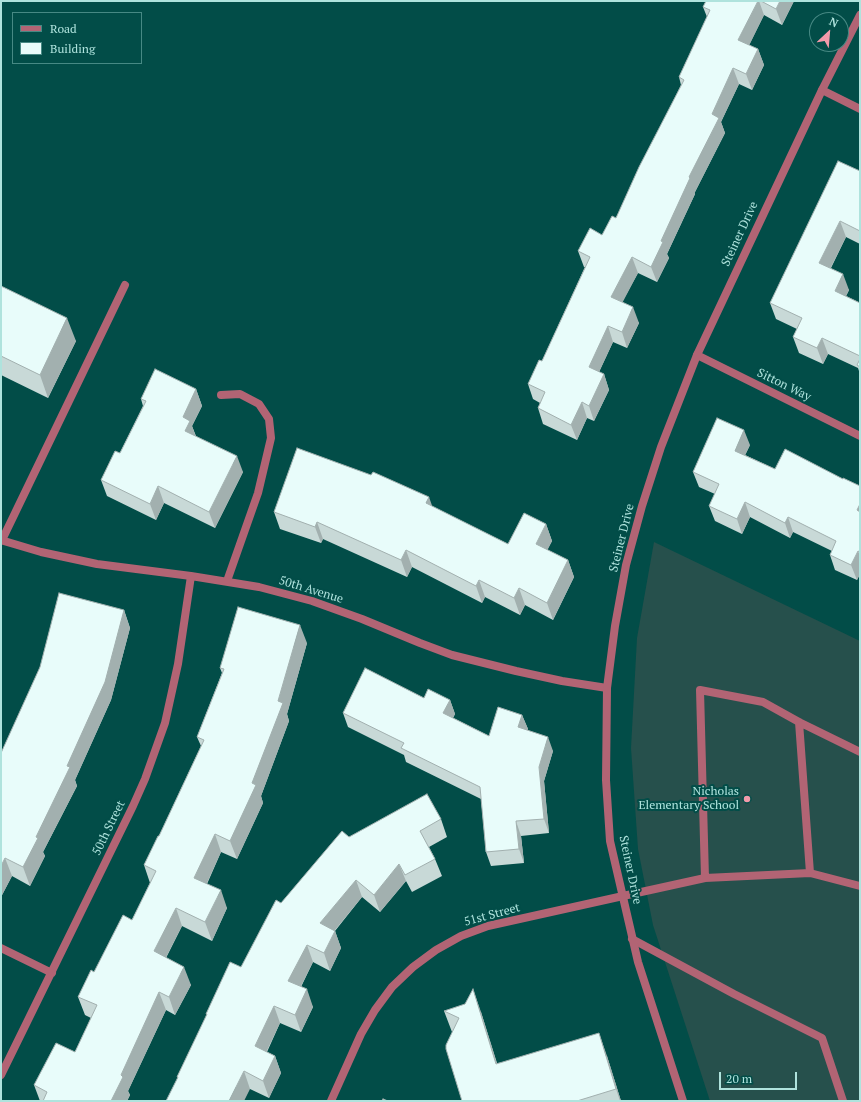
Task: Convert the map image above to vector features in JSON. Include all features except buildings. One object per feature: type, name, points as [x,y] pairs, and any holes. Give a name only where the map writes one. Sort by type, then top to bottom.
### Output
[{"type":"street","name":"Steiner Drive","points":[[683,1101],[640,969],[610,841],[606,780],[607,688],[615,626],[626,565],[642,506],[661,447],[697,355],[822,90],[860,15]]},
{"type":"street","points":[[822,90],[860,109]]},
{"type":"street","points":[[1,540],[125,285]]},
{"type":"street","name":"Sitton Way","points":[[697,355],[860,436]]},
{"type":"street","points":[[221,395],[240,394],[259,404],[269,419],[271,438],[258,494],[227,581]]},
{"type":"street","name":"50th Avenue","points":[[1,540],[41,552],[97,564],[227,581],[259,587],[312,601],[452,655],[562,681],[607,688]]},
{"type":"street","name":"50th Street","points":[[1,1075],[133,806],[145,778],[165,722],[178,664],[191,576]]},
{"type":"street","points":[[705,878],[700,690],[763,702],[799,722],[860,752]]},
{"type":"street","points":[[799,722],[810,873]]},
{"type":"street","name":"51st Street","points":[[331,1101],[361,1034],[375,1010],[392,987],[413,967],[436,950],[461,936],[488,926],[705,878],[810,873],[860,886]]},
{"type":"street","points":[[632,939],[734,994],[822,1038],[843,1101]]},
{"type":"street","points":[[1,948],[52,973]]},
{"type":"shaded area","name":"Nicholas Elementary School","points":[[654,542],[860,641],[860,1101],[710,1101],[653,925],[638,849],[631,748],[637,638]]},
{"type":"place","name":"Nicholas Elementary School","points":[[747,799]]}]
